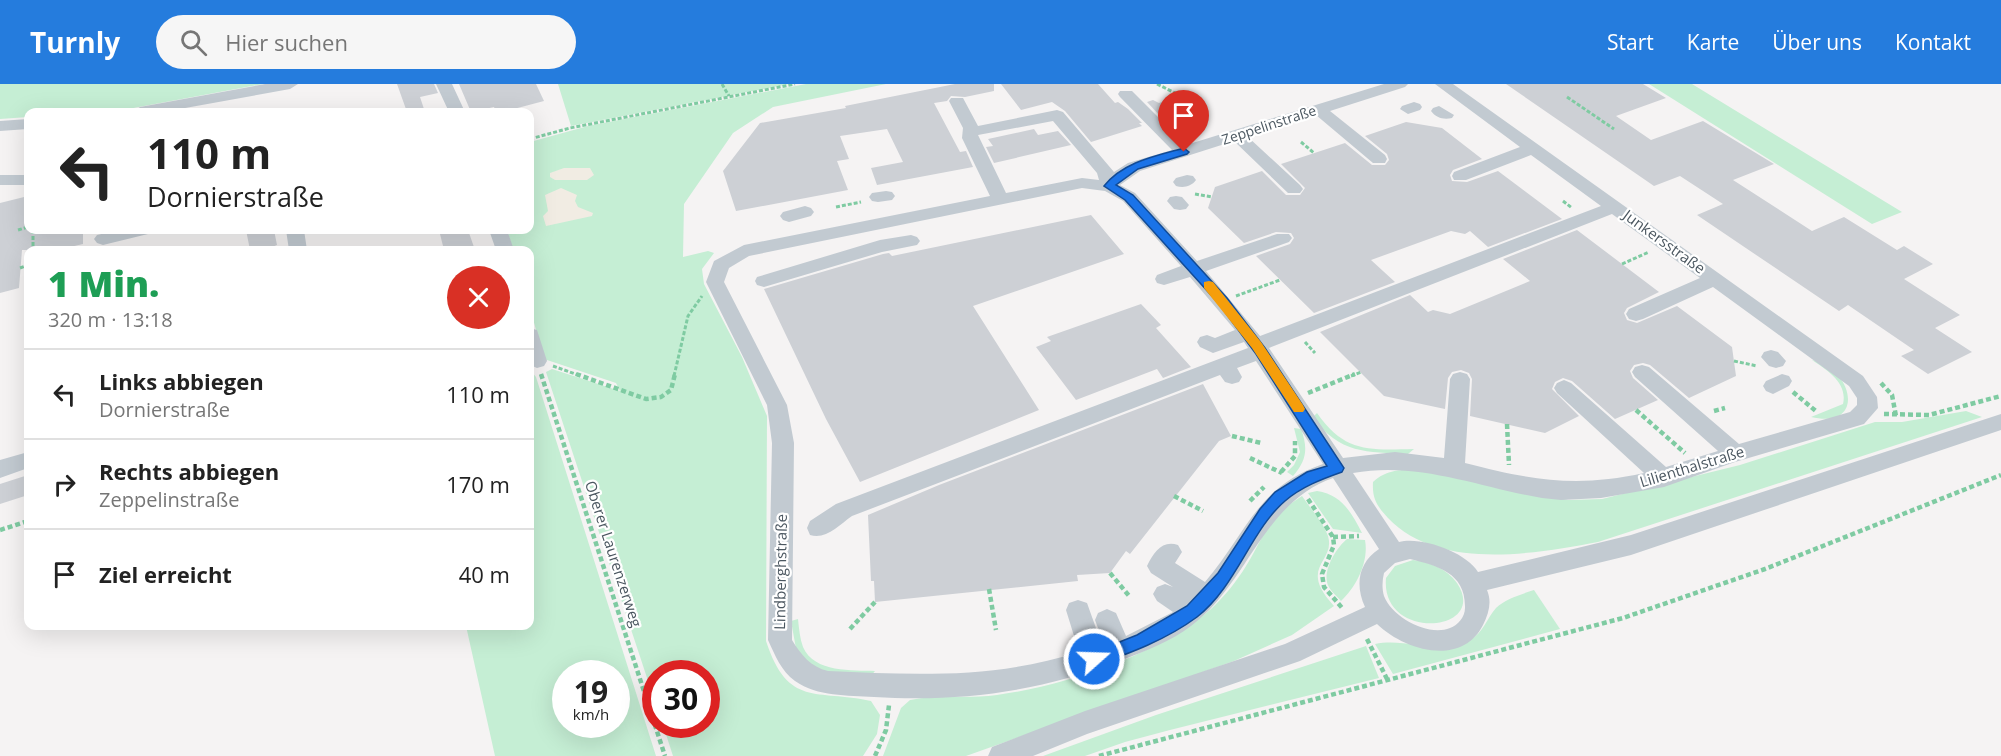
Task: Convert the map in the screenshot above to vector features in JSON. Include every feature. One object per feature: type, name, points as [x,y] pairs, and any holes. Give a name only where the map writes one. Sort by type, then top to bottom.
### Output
[{"type":"street","points":[[161,108],[290,84]]},
{"type":"street","points":[[444,84],[455,108]]},
{"type":"street","name":"Zeppelinstraße","points":[[1109,186],[1124,172],[1134,167],[1400,84]]},
{"type":"street","name":"Junkersstraße","points":[[1443,84],[1856,381],[1867,397],[1868,408],[1865,411]]},
{"type":"street","points":[[1126,94],[1158,133],[1184,152]]},
{"type":"street","points":[[957,101],[971,128],[970,138],[1001,200]]},
{"type":"street","points":[[1318,109],[1379,159]]},
{"type":"street","points":[[970,132],[1057,115],[1087,154],[1105,172],[1109,186]]},
{"type":"street","points":[[0,126],[24,124]]},
{"type":"street","points":[[1237,135],[1294,189]]},
{"type":"street","points":[[1460,176],[1508,161],[1534,148]]},
{"type":"street","points":[[0,180],[24,180]]},
{"type":"street","points":[[716,289],[716,273],[734,248],[903,220],[1082,183],[1109,186],[1129,197],[1201,266],[1230,298],[1255,343],[1304,395],[1336,468],[1394,551]]},
{"type":"street","points":[[1208,342],[1213,346],[1255,343],[1615,207]]},
{"type":"street","points":[[764,281],[880,246],[914,245],[903,220]]},
{"type":"street","points":[[103,240],[126,234]]},
{"type":"street","points":[[1164,279],[1283,237]]},
{"type":"street","points":[[1636,314],[1715,279]]},
{"type":"street","name":"Lindberghstraße","points":[[716,289],[748,344],[777,405],[783,443],[780,640],[786,654],[797,669],[811,679],[828,683],[891,686],[985,684],[1024,678],[1119,650],[1143,640],[1200,603],[1223,578],[1265,513],[1280,496],[1312,476],[1336,468]]},
{"type":"street","points":[[782,531],[827,530],[844,510],[1229,371],[1255,343]]},
{"type":"street","points":[[534,350],[538,364]]},
{"type":"street","points":[[1642,372],[1730,448]]},
{"type":"street","points":[[1454,469],[1460,379]]},
{"type":"street","points":[[1564,388],[1657,472]]},
{"type":"street","name":"Lilienthalstraße","points":[[1336,468],[1396,460],[1454,469],[1528,487],[1578,492],[1625,486],[1657,472],[1826,416],[1857,418],[1865,411]]},
{"type":"street","points":[[1473,583],[1631,545],[2001,422]]},
{"type":"street","points":[[0,469],[24,461]]},
{"type":"street","points":[[1410,549],[1439,555],[1453,562],[1473,583],[1479,598],[1479,613],[1473,626],[1462,635],[1446,640],[1428,640],[1409,634],[1393,624],[1380,611],[1373,599],[1370,586],[1371,574],[1376,564],[1394,551],[1410,549]]},
{"type":"street","points":[[1170,552],[1159,566],[1200,603]]},
{"type":"street","points":[[1165,594],[1200,603]]},
{"type":"street","points":[[1078,610],[1094,659]]},
{"type":"street","points":[[1002,756],[1085,723],[1291,653],[1380,611]]},
{"type":"street","points":[[1107,620],[1119,650]]},
{"type":"path","points":[[722,84],[729,96]]},
{"type":"path","points":[[534,138],[570,128],[795,84]]},
{"type":"path","points":[[1157,84],[1179,96],[1191,106],[1184,119]]},
{"type":"path","points":[[1567,97],[1614,129]]},
{"type":"path","points":[[1301,142],[1314,153]]},
{"type":"path","points":[[836,207],[875,198]]},
{"type":"path","points":[[18,230],[24,228]]},
{"type":"path","points":[[1622,264],[1666,244]]},
{"type":"path","points":[[20,268],[24,266]]},
{"type":"path","points":[[1201,266],[1230,298],[1245,304]]},
{"type":"path","points":[[1230,298],[1280,280]]},
{"type":"path","points":[[538,364],[549,365],[646,399],[661,397],[671,390],[688,316],[707,291],[716,289]]},
{"type":"path","name":"Oberer Laurenzerweg","points":[[538,364],[590,518],[665,756]]},
{"type":"path","points":[[1304,395],[1361,372]]},
{"type":"path","points":[[1777,373],[1826,416]]},
{"type":"path","points":[[1865,411],[1905,417],[1950,410],[2001,396]]},
{"type":"path","points":[[1636,410],[1693,460]]},
{"type":"path","points":[[1808,416],[1826,416]]},
{"type":"path","points":[[1499,466],[1509,468],[1507,424]]},
{"type":"path","points":[[1232,436],[1261,443]]},
{"type":"path","points":[[1657,472],[1730,448]]},
{"type":"path","points":[[1251,458],[1290,477],[1299,485],[1333,537],[1334,545],[1322,574],[1324,587],[1371,644],[1388,681]]},
{"type":"path","points":[[1099,756],[1623,618],[1765,568],[2001,475]]},
{"type":"path","points":[[1174,496],[1203,511]]},
{"type":"path","points":[[0,530],[24,522]]},
{"type":"path","points":[[1333,537],[1363,536],[1379,531]]},
{"type":"path","points":[[1110,573],[1130,597]]},
{"type":"path","points":[[989,589],[996,630]]},
{"type":"path","points":[[850,629],[875,602]]},
{"type":"path","points":[[875,756],[886,730],[891,686]]},
{"type":"green space","points":[[0,84],[263,84],[133,108],[24,108],[24,117],[0,119]]},
{"type":"green space","points":[[558,84],[789,84],[571,126]]},
{"type":"green space","points":[[806,84],[886,84],[773,107],[733,133],[684,204],[683,257],[708,251],[714,253],[702,269],[704,284],[742,357],[767,416],[766,641],[784,677],[794,686],[806,692],[871,701],[880,715],[877,734],[863,756],[673,756],[667,738],[720,738],[720,660],[642,660],[642,663],[546,372],[552,369],[620,391],[616,383],[544,359],[534,323],[534,246],[512,246],[508,234],[534,234],[534,141],[588,126]]},
{"type":"green space","points":[[1649,84],[1692,84],[1902,212],[1872,224]]},
{"type":"green space","points":[[1812,360],[1826,366],[1845,385],[1848,397],[1847,407],[1840,415],[1829,419],[1811,417],[1843,404],[1844,396],[1835,378]]},
{"type":"green space","points":[[534,375],[626,660],[552,660],[552,738],[630,738],[630,674],[642,712],[642,738],[650,738],[656,756],[495,756],[467,630],[534,630]]},
{"type":"green space","points":[[1966,411],[1982,417],[1598,542],[1545,551],[1488,554],[1460,552],[1433,546],[1409,535],[1388,518],[1378,506],[1373,493],[1373,482],[1378,478],[1394,471],[1419,469],[1568,500],[1602,499],[1740,465],[1875,422],[1902,422]]},
{"type":"green space","points":[[1317,413],[1327,426],[1348,442],[1371,449],[1414,449],[1408,454],[1355,449],[1333,438],[1323,429],[1313,417]]},
{"type":"green space","points":[[1294,428],[1301,429],[1305,442],[1305,454],[1293,476],[1287,472],[1294,465],[1300,452]]},
{"type":"green space","points":[[1317,491],[1333,496],[1345,506],[1362,533],[1333,529],[1308,493]]},
{"type":"green space","points":[[1302,496],[1320,520],[1328,536],[1327,553],[1318,573],[1323,593],[1334,606],[1292,635],[1234,661],[966,756],[883,756],[901,708],[910,700],[997,695],[1052,684],[1110,666],[1139,654],[1190,625],[1211,609],[1234,583],[1280,512]]},
{"type":"green space","points":[[1347,539],[1365,540],[1366,548],[1357,581],[1341,601],[1329,587],[1327,570],[1339,547]]},
{"type":"green space","points":[[1413,560],[1438,567],[1453,578],[1463,600],[1459,612],[1447,620],[1432,623],[1415,621],[1399,613],[1389,599],[1386,578],[1395,566]]},
{"type":"green space","points":[[1534,590],[1560,629],[1393,674],[1375,644],[1387,642],[1448,646],[1459,644],[1470,640],[1478,633],[1500,605]]},
{"type":"green space","points":[[798,619],[803,647],[816,662],[845,670],[875,671],[870,677],[819,671],[797,654],[791,621]]},
{"type":"green space","points":[[1366,646],[1379,678],[1170,730],[1085,756],[1043,756],[1156,715]]},
{"type":"sand","points":[[564,168],[590,168],[594,175],[587,180],[555,180],[550,177],[550,173]]},
{"type":"sand","points":[[561,188],[577,195],[575,201],[578,207],[593,213],[592,216],[546,226],[543,216],[548,211],[545,195]]},
{"type":"building","points":[[397,84],[434,84],[438,93],[420,97],[424,108],[406,108]]},
{"type":"building","points":[[459,84],[536,84],[544,101],[517,108],[469,108]]},
{"type":"building","points":[[955,84],[994,84],[994,91],[965,97],[951,96],[947,101],[934,103],[960,152],[966,151],[973,167],[877,185],[871,168],[903,162],[887,129],[840,136],[849,159],[837,161],[848,190],[736,211],[723,171],[760,123],[846,108],[845,106]]},
{"type":"building","points":[[1001,84],[1098,84],[1115,103],[1118,102],[1128,109],[1142,123],[1139,123],[1142,126],[1091,142],[1065,111],[1052,102],[1021,110]]},
{"type":"building","points":[[1506,84],[1643,84],[1666,98],[1616,116],[1651,140],[1703,121],[1774,164],[1733,180],[1812,231],[1844,217],[1897,250],[1904,246],[1933,264],[1904,279],[1960,315],[1935,328],[1972,352],[1928,374],[1901,356],[1914,350],[1848,305],[1839,311],[1697,215],[1723,204],[1680,176],[1654,186]]},
{"type":"building","points":[[1153,100],[1159,103],[1169,100],[1181,102],[1191,112],[1162,118],[1147,102]]},
{"type":"building","points":[[1406,122],[1442,128],[1482,159],[1453,170],[1450,175],[1452,181],[1467,182],[1498,171],[1562,219],[1488,247],[1470,231],[1465,234],[1451,231],[1371,260],[1395,282],[1314,313],[1256,256],[1290,244],[1294,238],[1291,233],[1276,232],[1244,243],[1208,208],[1215,187],[1262,171],[1286,195],[1300,195],[1305,188],[1281,164],[1345,143],[1372,165],[1385,165],[1389,160],[1387,154],[1365,136]]},
{"type":"building","points":[[1034,129],[1038,135],[1058,131],[1071,145],[994,163],[986,147],[993,146],[988,139]]},
{"type":"building","points":[[24,197],[24,234],[83,234],[83,244],[24,246],[19,288],[0,293],[0,203]]},
{"type":"building","points":[[1091,215],[1124,254],[973,306],[1039,410],[860,482],[826,419],[764,289],[883,254],[889,253],[892,256]]},
{"type":"building","points":[[1577,230],[1659,292],[1627,308],[1624,313],[1627,320],[1637,323],[1677,306],[1732,347],[1736,376],[1689,398],[1650,365],[1643,363],[1634,365],[1630,371],[1633,378],[1658,400],[1615,419],[1572,381],[1563,378],[1555,382],[1552,389],[1579,416],[1545,433],[1470,416],[1472,379],[1469,373],[1461,370],[1452,372],[1448,378],[1445,409],[1384,396],[1320,332],[1410,295],[1428,312],[1433,310],[1450,314],[1530,281],[1503,259]]},
{"type":"building","points":[[247,234],[275,234],[277,245],[249,246]]},
{"type":"building","points":[[440,234],[469,234],[474,246],[443,246]]},
{"type":"building","points":[[1141,304],[1161,325],[1156,328],[1191,367],[1163,378],[1157,369],[1076,400],[1036,347],[1051,341],[1047,337]]},
{"type":"building","points":[[1203,384],[1231,436],[1219,441],[1130,554],[1126,551],[1110,573],[1077,575],[1078,581],[875,602],[874,581],[871,581],[868,515],[939,485]]},
{"type":"building","points":[[24,476],[24,496],[0,504],[0,484]]},
{"type":"slow traffic","points":[[1209,285],[1257,345],[1298,409]]},
{"type":"route","points":[[1094,659],[1143,640],[1192,611],[1223,578],[1265,513],[1280,496],[1312,476],[1336,468],[1261,351],[1223,301],[1129,197],[1109,186],[1124,172],[1134,167],[1184,152]]}]
